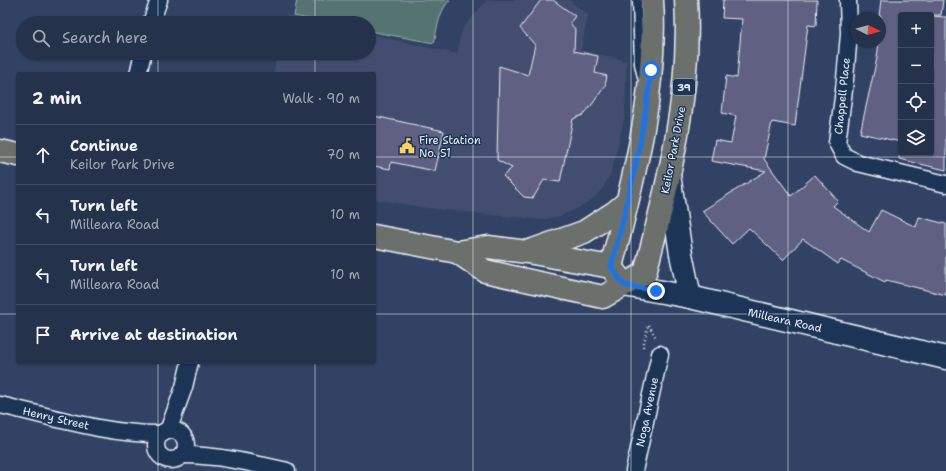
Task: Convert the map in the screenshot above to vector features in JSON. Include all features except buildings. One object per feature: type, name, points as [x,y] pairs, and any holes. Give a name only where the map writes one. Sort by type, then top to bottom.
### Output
[{"type":"main road","points":[[624,285],[611,267],[627,202],[647,102],[652,40],[652,0]]},
{"type":"main road","name":"Keilor Park Drive","points":[[624,285],[645,274],[669,174],[684,91],[687,48],[686,0]]},
{"type":"main road","points":[[0,151],[16,155]]},
{"type":"main road","points":[[669,174],[681,254],[690,298]]},
{"type":"main road","name":"39","points":[[527,252],[584,232],[615,212],[627,202]]},
{"type":"main road","name":"39","points":[[376,236],[457,252],[488,247],[527,252],[611,267]]},
{"type":"main road","name":"39","points":[[457,252],[485,271],[603,297],[624,285]]},
{"type":"main road","name":"Milleara Road","points":[[624,285],[690,298],[946,358]]},
{"type":"street","points":[[153,16],[159,0]]},
{"type":"street","name":"Chappell Place","points":[[848,0],[849,34],[837,143],[844,156],[858,163],[946,184]]},
{"type":"street","points":[[138,72],[141,60]]},
{"type":"street","name":"Noga Avenue","points":[[634,471],[660,354]]},
{"type":"street","points":[[160,471],[157,442],[176,446],[184,387],[190,364]]},
{"type":"street","name":"Henry Street","points":[[0,405],[112,431],[140,441],[169,460],[176,446]]},
{"type":"street","name":"Henry Street","points":[[112,431],[141,434],[176,446],[287,471]]},
{"type":"lane","points":[[637,0],[639,64],[647,102]]},
{"type":"shaded area","points":[[487,0],[569,0],[588,15],[581,50],[627,61],[625,115],[611,173],[603,188],[594,198],[561,216],[541,220],[427,208],[376,199],[376,72],[273,72],[276,60],[376,60],[376,36],[457,54],[462,29]]},
{"type":"green space","points":[[297,0],[450,0],[443,9],[437,26],[434,43],[376,32],[376,16],[294,16]]},
{"type":"place","name":"Fire Station No. 51","points":[[407,146]]},
{"type":"route","points":[[651,70],[641,136],[611,267],[624,285],[656,291]]}]
